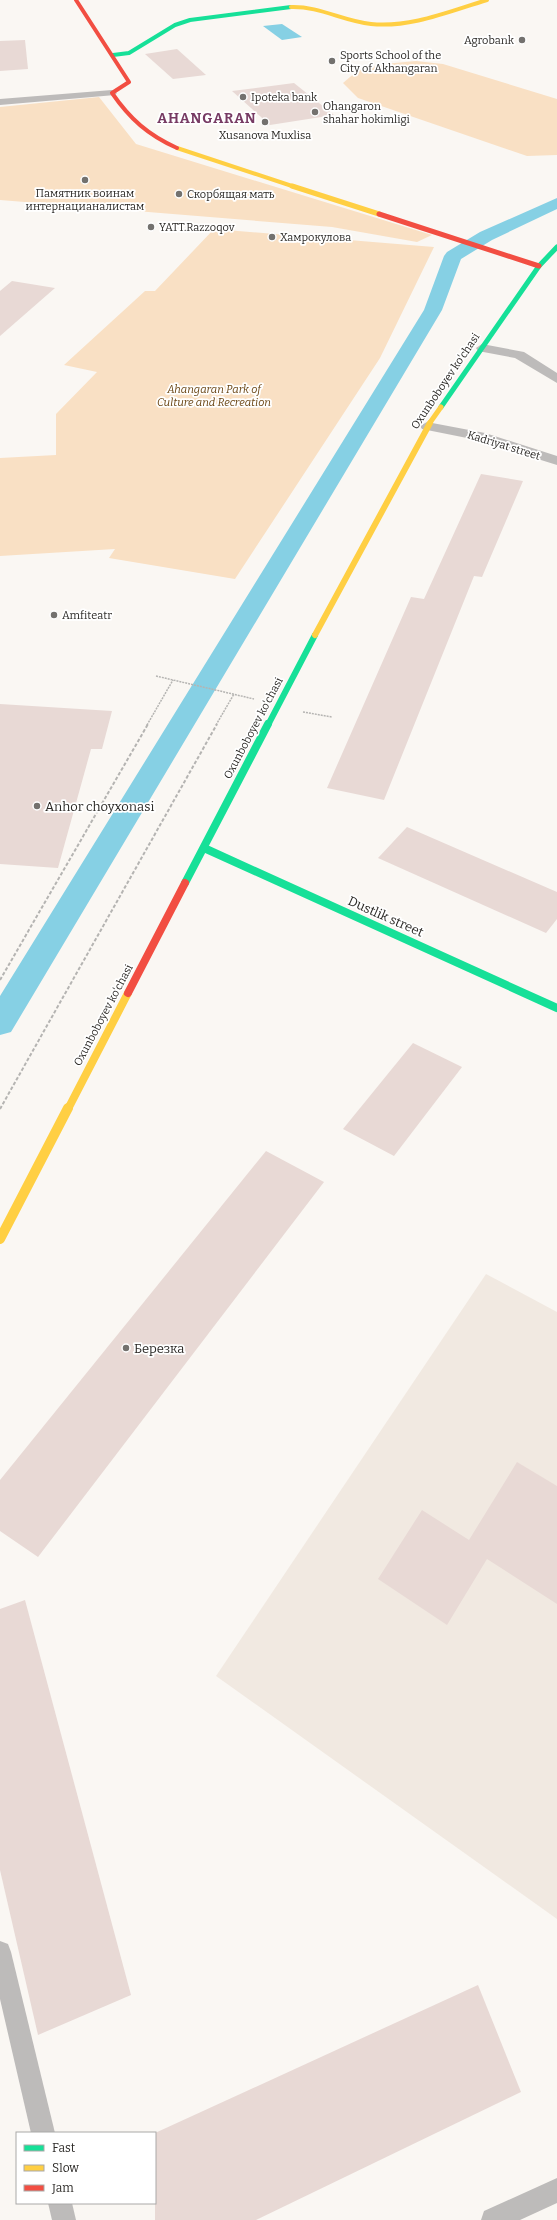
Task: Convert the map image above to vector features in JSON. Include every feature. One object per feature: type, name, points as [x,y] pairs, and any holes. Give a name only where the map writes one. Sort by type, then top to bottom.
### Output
[{"type":"street","points":[[0,102],[112,93],[129,82],[113,55],[76,0]]},
{"type":"street","points":[[113,55],[129,53],[175,25],[190,20],[300,6],[365,23],[393,24],[487,0]]},
{"type":"street","points":[[112,93],[136,126],[147,135],[162,143],[539,266]]},
{"type":"street","name":"Oxunboboyev ko'chasi","points":[[0,1239],[204,848],[427,426],[539,266],[557,247]]},
{"type":"street","points":[[482,348],[519,354],[557,379]]},
{"type":"street","name":"Kadriyat street","points":[[427,426],[480,436],[557,461]]},
{"type":"street","name":"Dustlik street","points":[[204,848],[557,1008]]},
{"type":"lane","points":[[0,1952],[43,2132]]},
{"type":"lane","points":[[493,2220],[557,2190]]},
{"type":"lane","points":[[60,2204],[64,2220]]},
{"type":"path","points":[[156,676],[252,699]]},
{"type":"path","points":[[0,980],[173,680]]},
{"type":"path","points":[[0,1108],[234,694]]},
{"type":"shaded area","points":[[486,1274],[557,1312],[557,1919],[216,1676]]},
{"type":"green space","points":[[416,61],[443,64],[557,99],[557,155],[527,156],[358,98],[343,83],[357,71],[384,64]]},
{"type":"green space","points":[[99,97],[136,144],[432,235],[417,242],[332,227],[0,200],[0,107]]},
{"type":"green space","name":"Ahangaran Park of Culture and Recreation","points":[[214,229],[434,247],[380,358],[235,579],[109,558],[115,549],[0,556],[0,458],[56,455],[56,414],[97,372],[64,365],[145,291],[155,291]]},
{"type":"water","points":[[282,24],[302,37],[282,40],[263,26]]},
{"type":"building","points":[[25,40],[28,69],[0,71],[0,41]]},
{"type":"building","points":[[177,49],[206,75],[173,79],[145,54]]},
{"type":"building","name":"Ohangaron shahar hokimligi","points":[[294,83],[334,115],[270,125],[232,91]]},
{"type":"building","points":[[12,281],[55,288],[0,336],[0,291]]},
{"type":"building","points":[[481,474],[523,481],[482,577],[474,576],[384,800],[327,788],[411,597],[424,599]]},
{"type":"building","name":"Anhor choyxonasi","points":[[0,704],[112,711],[102,749],[91,749],[58,868],[0,864]]},
{"type":"building","points":[[407,827],[557,892],[557,919],[546,933],[378,858]]},
{"type":"building","points":[[413,1043],[462,1067],[394,1156],[343,1129]]},
{"type":"building","points":[[266,1151],[324,1182],[38,1557],[0,1531],[0,1480]]},
{"type":"building","points":[[517,1462],[557,1486],[557,1604],[487,1559],[447,1625],[378,1579],[422,1510],[469,1540]]},
{"type":"building","points":[[25,1600],[131,1995],[38,2035],[0,1870],[0,1609]]},
{"type":"building","points":[[478,1985],[521,2092],[256,2220],[155,2220],[156,2133]]},
{"type":"waterway","points":[[0,1023],[433,310],[453,256],[486,236],[557,203]]},
{"type":"traffic: fast","points":[[113,55],[129,53],[175,25],[190,20],[291,7]]},
{"type":"traffic: fast","points":[[441,407],[539,266],[557,247]]},
{"type":"traffic: fast","points":[[185,883],[315,635]]},
{"type":"traffic: fast","points":[[204,848],[557,1008]]},
{"type":"traffic: slow","points":[[291,7],[311,8],[351,20],[386,25],[415,21],[487,0]]},
{"type":"traffic: slow","points":[[177,148],[379,214]]},
{"type":"traffic: slow","points":[[315,635],[427,426],[441,407]]},
{"type":"traffic: slow","points":[[0,1239],[128,993]]},
{"type":"traffic: jam","points":[[76,0],[129,82],[112,93],[132,120],[147,133],[177,148]]},
{"type":"traffic: jam","points":[[379,214],[539,266]]},
{"type":"traffic: jam","points":[[128,993],[185,883]]},
{"type":"place","name":"Agrobank","points":[[522,40]]},
{"type":"place","name":"Sports School of the City of Akhangaran","points":[[332,61]]},
{"type":"place","name":"Ipoteka bank","points":[[243,97]]},
{"type":"place","name":"Ohangaron shahar hokimligi","points":[[315,112]]},
{"type":"place","name":"Xusanova Muxlisa","points":[[265,122]]},
{"type":"place","name":"Памятник воинам интернацианалистам","points":[[85,180]]},
{"type":"place","name":"Скорбящая мать","points":[[179,194]]},
{"type":"place","name":"YATT.Razzoqov","points":[[151,227]]},
{"type":"place","name":"Хамрокулова","points":[[272,237]]},
{"type":"place","name":"Amfiteatr","points":[[54,615]]},
{"type":"place","name":"Anhor choyxonasi","points":[[37,806]]},
{"type":"place","name":"Березка","points":[[126,1348]]},
{"type":"district","name":"AHANGARAN","points":[[207,118]]}]
